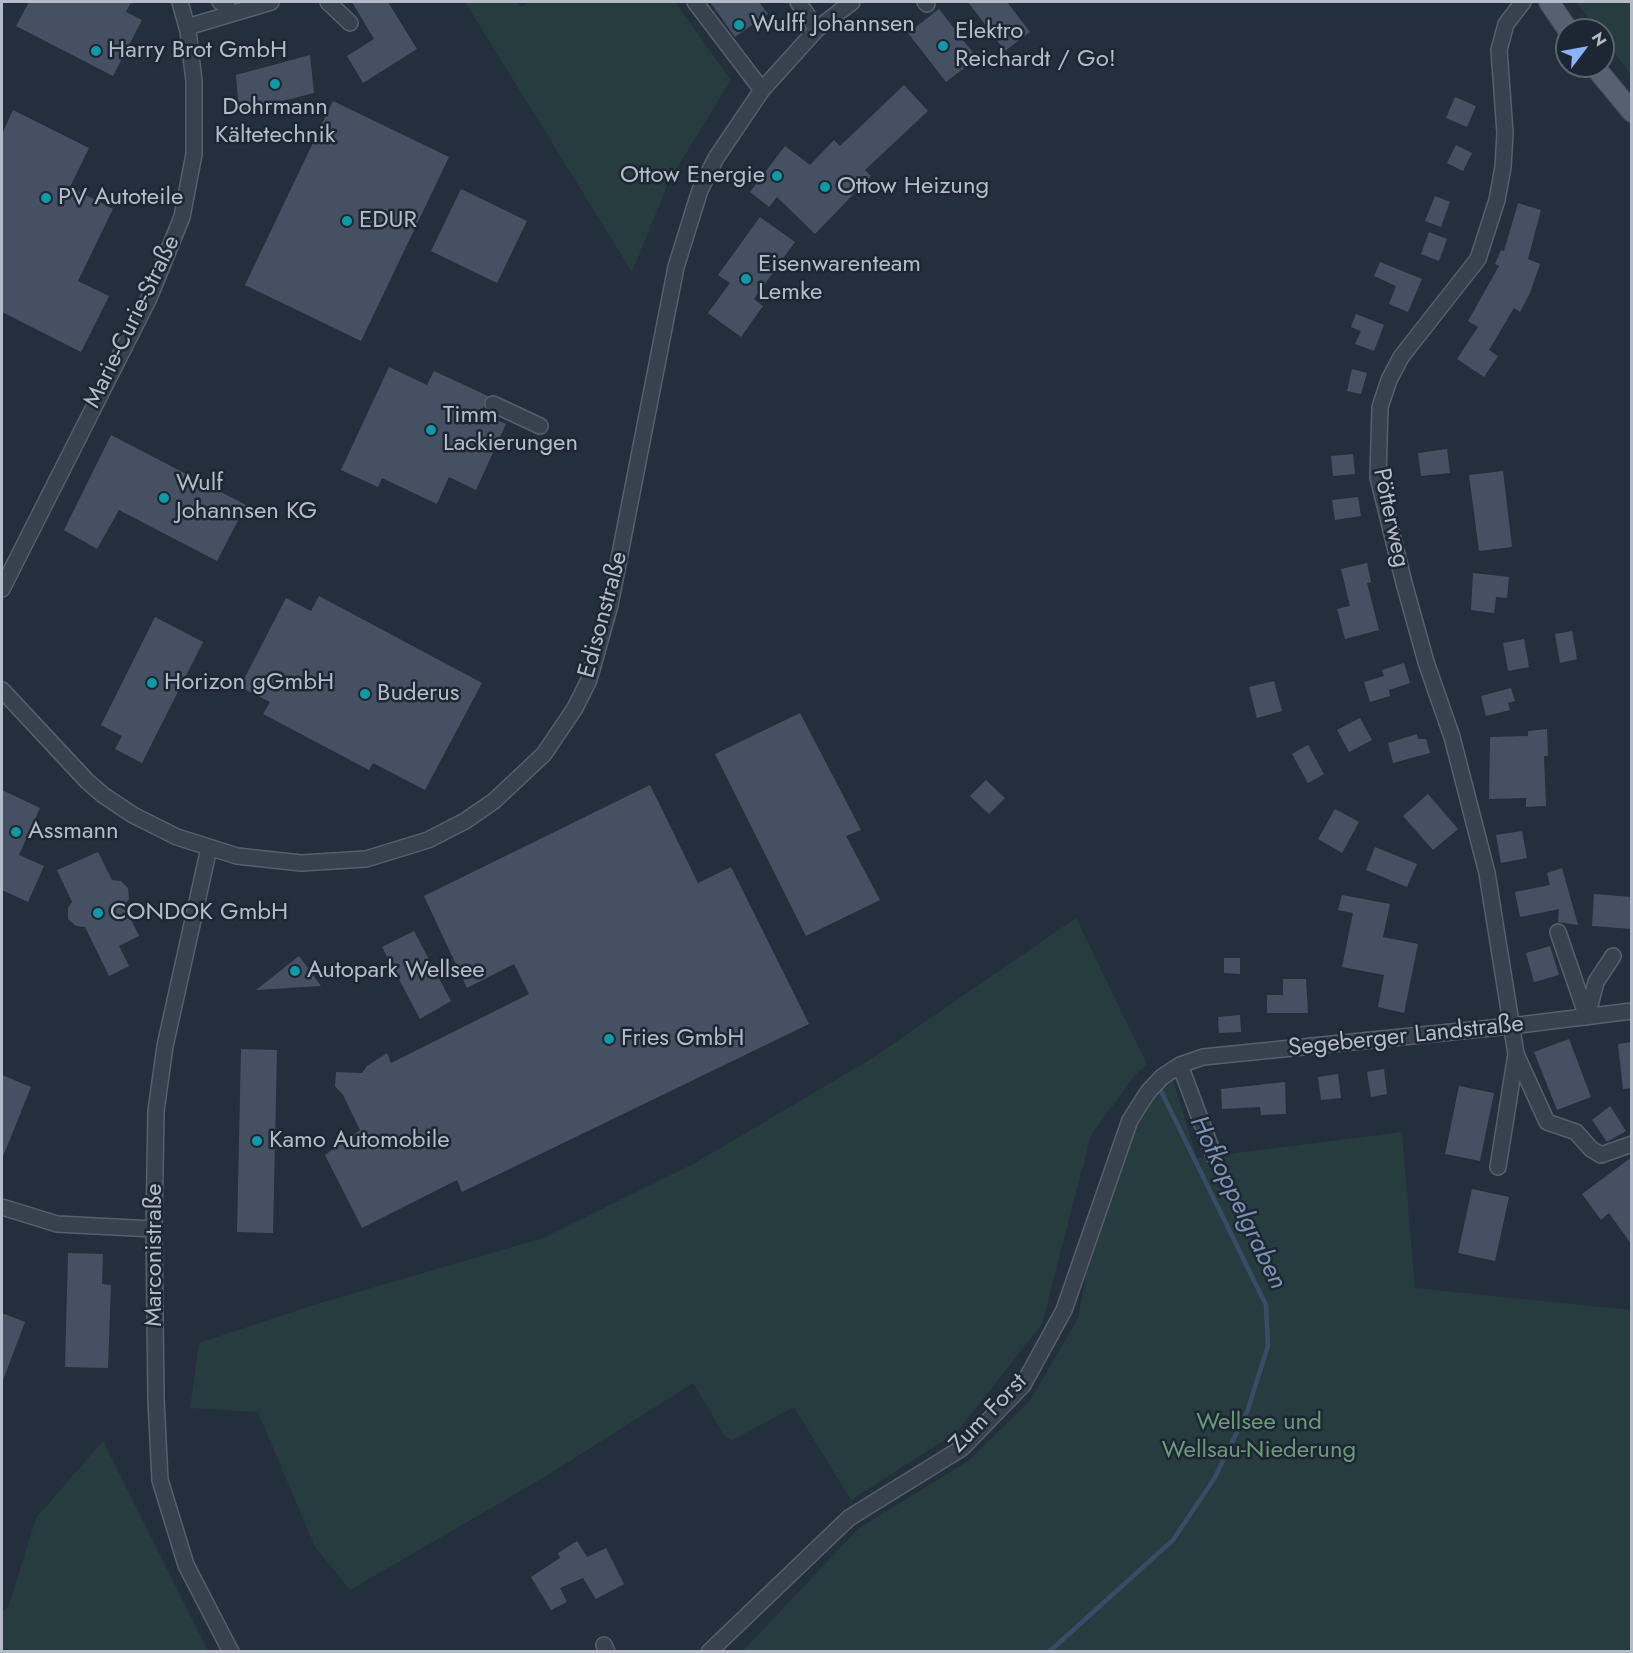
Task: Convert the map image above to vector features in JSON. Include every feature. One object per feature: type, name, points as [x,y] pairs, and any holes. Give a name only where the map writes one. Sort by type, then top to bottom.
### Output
[{"type":"main road","points":[[1549,2],[1560,18]]},
{"type":"main road","points":[[1604,78],[1632,112]]},
{"type":"street","name":"Marie-Curie-Straße","points":[[2,590],[149,298],[182,217],[194,154],[194,81],[187,27],[180,2]]},
{"type":"street","points":[[220,2],[226,2]]},
{"type":"street","points":[[187,27],[271,2]]},
{"type":"street","points":[[328,2],[350,23]]},
{"type":"street","points":[[695,2],[762,90]]},
{"type":"street","points":[[798,2],[817,29]]},
{"type":"street","name":"Edisonstraße","points":[[2,690],[87,781],[103,795],[155,827],[237,856],[301,863],[349,862],[397,852],[428,840],[465,821],[520,779],[551,744],[583,692],[600,646],[681,244],[700,190],[716,158],[762,90],[817,29],[852,2]]},
{"type":"street","name":"Pötterweg","points":[[1516,1054],[1488,873],[1452,737],[1426,662],[1404,583],[1378,477],[1377,446],[1380,407],[1389,380],[1401,357],[1478,259],[1494,210],[1503,167],[1505,133],[1499,50],[1506,24],[1524,2]]},
{"type":"street","points":[[493,404],[540,426]]},
{"type":"street","name":"Marconistraße","points":[[209,848],[165,1046],[156,1111],[154,1229],[156,1400],[160,1480],[186,1565],[231,1652]]},
{"type":"street","points":[[1558,932],[1587,1017]]},
{"type":"street","points":[[1587,1017],[1596,982],[1613,956]]},
{"type":"street","name":"Segeberger Landstraße","points":[[1180,1065],[1203,1057],[1511,1026],[1632,1011]]},
{"type":"street","points":[[1516,1054],[1546,1122],[1576,1132],[1591,1149],[1601,1155],[1632,1144]]},
{"type":"street","points":[[1498,1167],[1516,1054]]},
{"type":"street","points":[[1180,1065],[1214,1156]]},
{"type":"street","name":"Zum Forst","points":[[709,1652],[849,1518],[962,1448],[1023,1385],[1064,1310],[1130,1120],[1148,1092],[1162,1077],[1180,1065]]},
{"type":"street","points":[[2,1208],[57,1224],[154,1229]]},
{"type":"green space","points":[[465,2],[517,2],[521,7],[529,2],[675,2],[731,80],[669,181],[632,272]]},
{"type":"green space","points":[[1576,2],[1631,2],[1631,75],[1615,53],[1615,18],[1589,18]]},
{"type":"green space","points":[[1076,918],[1147,1064],[1136,1074],[1091,1135],[1042,1324],[957,1432],[851,1500],[794,1407],[732,1440],[724,1435],[693,1383],[543,1478],[350,1590],[315,1547],[258,1412],[190,1408],[199,1343],[317,1304],[543,1238],[695,1163],[871,1059]]},
{"type":"green space","name":"Wellsee und Wellsau-Niederung","points":[[1171,1074],[1197,1158],[1402,1132],[1415,1288],[1631,1310],[1631,1651],[742,1652],[859,1528],[968,1461],[1030,1401],[1078,1318],[1110,1149]]},
{"type":"green space","points":[[103,1441],[208,1651],[2,1651],[2,1613],[9,1605],[36,1518]]},
{"type":"building","name":"Harry Brot GmbH","points":[[29,2],[131,2],[126,12],[142,20],[113,76],[16,26]]},
{"type":"building","points":[[352,2],[388,2],[417,49],[363,83],[347,56],[374,39]]},
{"type":"building","name":"Wulff Johannsen","points":[[710,2],[759,2],[768,14],[735,37]]},
{"type":"building","points":[[968,2],[1007,2],[1030,32],[1005,51]]},
{"type":"building","name":"Elektro Reichardt / Go!","points":[[939,9],[977,58],[946,82],[908,33]]},
{"type":"building","name":"Dohrmann Kältetechnik","points":[[310,55],[314,93],[239,112],[236,75]]},
{"type":"building","points":[[904,85],[928,111],[865,170],[871,176],[815,234],[777,197],[769,207],[750,192],[785,146],[810,165],[834,140],[840,146]]},
{"type":"building","points":[[1455,97],[1476,106],[1467,127],[1446,118]]},
{"type":"building","name":"EDUR","points":[[333,101],[449,157],[361,341],[245,285]]},
{"type":"building","points":[[13,110],[89,148],[70,187],[113,209],[78,281],[109,296],[81,352],[2,312],[2,134]]},
{"type":"building","points":[[1456,145],[1472,153],[1463,171],[1447,163]]},
{"type":"building","name":"EDUR","points":[[461,189],[527,221],[497,283],[431,251]]},
{"type":"building","points":[[1435,196],[1450,202],[1441,227],[1425,221]]},
{"type":"building","points":[[1518,203],[1541,210],[1528,259],[1540,264],[1530,293],[1520,312],[1514,308],[1489,350],[1498,356],[1484,377],[1457,359],[1478,327],[1468,321],[1499,266],[1495,264],[1501,250],[1504,251]]},
{"type":"building","name":"Eisenwarenteam Lemke","points":[[760,217],[795,242],[754,299],[763,306],[741,337],[708,313],[730,283],[718,275]]},
{"type":"building","points":[[1429,232],[1447,239],[1439,261],[1421,254]]},
{"type":"building","points":[[1380,262],[1422,279],[1408,312],[1389,304],[1396,286],[1374,276]]},
{"type":"building","points":[[1356,314],[1384,325],[1374,351],[1355,344],[1361,331],[1351,327]]},
{"type":"building","name":"Timm Lackierungen","points":[[389,367],[427,385],[434,371],[488,396],[481,413],[506,424],[476,490],[449,477],[437,504],[382,478],[378,487],[341,470]]},
{"type":"building","points":[[1352,369],[1367,373],[1361,394],[1347,391]]},
{"type":"building","name":"Wulf Johannsen KG","points":[[111,435],[246,505],[217,561],[119,510],[97,549],[64,530]]},
{"type":"building","points":[[1447,449],[1450,473],[1421,476],[1418,453]]},
{"type":"building","points":[[1353,454],[1355,474],[1333,476],[1331,456]]},
{"type":"building","points":[[1503,471],[1512,547],[1479,551],[1469,475]]},
{"type":"building","points":[[1358,497],[1361,516],[1335,520],[1332,500]]},
{"type":"building","points":[[1367,563],[1371,582],[1367,583],[1379,630],[1345,639],[1337,609],[1350,606],[1341,569]]},
{"type":"building","points":[[1473,573],[1509,577],[1507,598],[1496,597],[1494,613],[1471,610]]},
{"type":"building","name":"Buderus","points":[[319,596],[482,683],[425,790],[373,763],[369,770],[263,714],[270,702],[240,687],[286,598],[311,611]]},
{"type":"building","name":"Horizon gGmbH","points":[[155,617],[203,642],[142,763],[115,749],[122,736],[101,725]]},
{"type":"building","points":[[1572,631],[1577,659],[1560,663],[1555,634]]},
{"type":"building","points":[[1524,639],[1529,667],[1508,671],[1503,643]]},
{"type":"building","points":[[1404,663],[1410,683],[1389,690],[1390,696],[1370,702],[1364,682],[1384,676],[1382,670]]},
{"type":"building","points":[[1274,681],[1282,711],[1257,718],[1249,687]]},
{"type":"building","points":[[1511,688],[1515,701],[1508,703],[1510,710],[1486,716],[1481,696]]},
{"type":"building","points":[[800,713],[861,830],[846,836],[880,900],[806,936],[715,754]]},
{"type":"building","points":[[1360,718],[1372,740],[1349,752],[1337,730]]},
{"type":"building","points":[[1547,729],[1548,756],[1544,756],[1546,806],[1526,807],[1526,798],[1489,799],[1490,737],[1528,736],[1528,731]]},
{"type":"building","points":[[1417,734],[1418,739],[1426,739],[1430,753],[1393,763],[1388,743]]},
{"type":"building","points":[[1308,745],[1324,774],[1308,783],[1292,754]]},
{"type":"building","points":[[986,780],[1005,798],[989,814],[970,796]]},
{"type":"building","name":"Fries GmbH","points":[[650,785],[698,883],[731,867],[809,1024],[462,1192],[457,1180],[362,1228],[325,1155],[360,1130],[343,1095],[335,1086],[336,1072],[362,1073],[367,1066],[387,1053],[391,1063],[529,994],[514,964],[467,988],[424,896]]},
{"type":"building","name":"Assmann","points":[[2,790],[40,808],[19,855],[44,866],[28,902],[2,890]]},
{"type":"building","points":[[1428,794],[1458,829],[1433,850],[1403,816]]},
{"type":"building","points":[[1335,809],[1359,822],[1342,853],[1318,839]]},
{"type":"building","points":[[1522,831],[1527,858],[1501,863],[1496,835]]},
{"type":"building","points":[[1375,847],[1417,864],[1407,887],[1366,870]]},
{"type":"building","name":"CONDOK GmbH","points":[[98,852],[112,880],[121,881],[128,888],[129,899],[124,905],[139,936],[119,946],[129,966],[109,976],[85,927],[76,926],[68,919],[68,908],[72,902],[57,870]]},
{"type":"building","points":[[1562,868],[1578,925],[1558,922],[1559,909],[1520,917],[1515,892],[1550,885],[1547,873]]},
{"type":"building","points":[[1594,894],[1632,897],[1632,929],[1592,926]]},
{"type":"building","points":[[1342,895],[1390,904],[1383,937],[1418,944],[1404,1013],[1378,1007],[1384,975],[1342,967],[1353,913],[1338,910]]},
{"type":"building","points":[[414,931],[451,1001],[420,1019],[382,947]]},
{"type":"building","points":[[1550,946],[1559,975],[1534,982],[1526,953]]},
{"type":"building","name":"Autopark Wellsee","points":[[299,956],[321,986],[256,990]]},
{"type":"building","points":[[1224,958],[1240,958],[1240,974],[1224,973]]},
{"type":"building","points":[[1283,979],[1306,979],[1308,1013],[1267,1013],[1267,995],[1283,995]]},
{"type":"building","points":[[1240,1015],[1241,1032],[1219,1033],[1218,1017]]},
{"type":"building","points":[[1569,1039],[1591,1097],[1557,1110],[1534,1052]]},
{"type":"building","points":[[1632,1042],[1632,1088],[1623,1089],[1618,1044]]},
{"type":"building","name":"Kamo Automobile","points":[[241,1049],[277,1050],[273,1233],[237,1232]]},
{"type":"building","points":[[1384,1069],[1387,1094],[1371,1097],[1367,1072]]},
{"type":"building","points":[[1338,1074],[1341,1098],[1321,1100],[1318,1077]]},
{"type":"building","points":[[2,1075],[31,1087],[2,1159]]},
{"type":"building","points":[[1285,1082],[1286,1114],[1261,1115],[1260,1107],[1222,1109],[1221,1089]]},
{"type":"building","points":[[1459,1086],[1494,1093],[1480,1161],[1445,1154]]},
{"type":"building","points":[[1610,1106],[1626,1131],[1607,1142],[1592,1120]]},
{"type":"building","points":[[1632,1157],[1632,1245],[1609,1213],[1601,1220],[1582,1194]]},
{"type":"building","points":[[1472,1189],[1509,1197],[1495,1261],[1458,1253]]},
{"type":"building","points":[[68,1253],[103,1254],[102,1284],[111,1285],[108,1368],[65,1367]]},
{"type":"building","points":[[2,1313],[25,1322],[3,1380],[2,1380]]},
{"type":"building","points":[[577,1541],[587,1557],[606,1548],[624,1584],[596,1599],[583,1578],[560,1588],[567,1602],[551,1610],[531,1577],[560,1558],[558,1553]]},
{"type":"waterway","name":"Hofkoppelgraben","points":[[1049,1652],[1173,1540],[1214,1479],[1247,1412],[1268,1346],[1266,1305],[1161,1091]]},
{"type":"place","name":"Wulff Johannsen","points":[[739,25]]},
{"type":"place","name":"Elektro Reichardt / Go!","points":[[943,46]]},
{"type":"place","name":"Harry Brot GmbH","points":[[96,51]]},
{"type":"place","name":"Dohrmann Kältetechnik","points":[[275,84]]},
{"type":"place","name":"Ottow Energie","points":[[777,176]]},
{"type":"place","name":"Ottow Heizung","points":[[825,187]]},
{"type":"place","name":"PV Autoteile","points":[[46,198]]},
{"type":"place","name":"EDUR","points":[[347,221]]},
{"type":"place","name":"Eisenwarenteam Lemke","points":[[746,279]]},
{"type":"place","name":"Timm Lackierungen","points":[[431,430]]},
{"type":"place","name":"Wulf Johannsen KG","points":[[164,498]]},
{"type":"place","name":"Horizon gGmbH","points":[[152,683]]},
{"type":"place","name":"Buderus","points":[[365,694]]},
{"type":"place","name":"Assmann","points":[[16,832]]},
{"type":"place","name":"CONDOK GmbH","points":[[98,913]]},
{"type":"place","name":"Autopark Wellsee","points":[[295,971]]},
{"type":"place","name":"Fries GmbH","points":[[609,1039]]},
{"type":"place","name":"Kamo Automobile","points":[[257,1141]]}]
